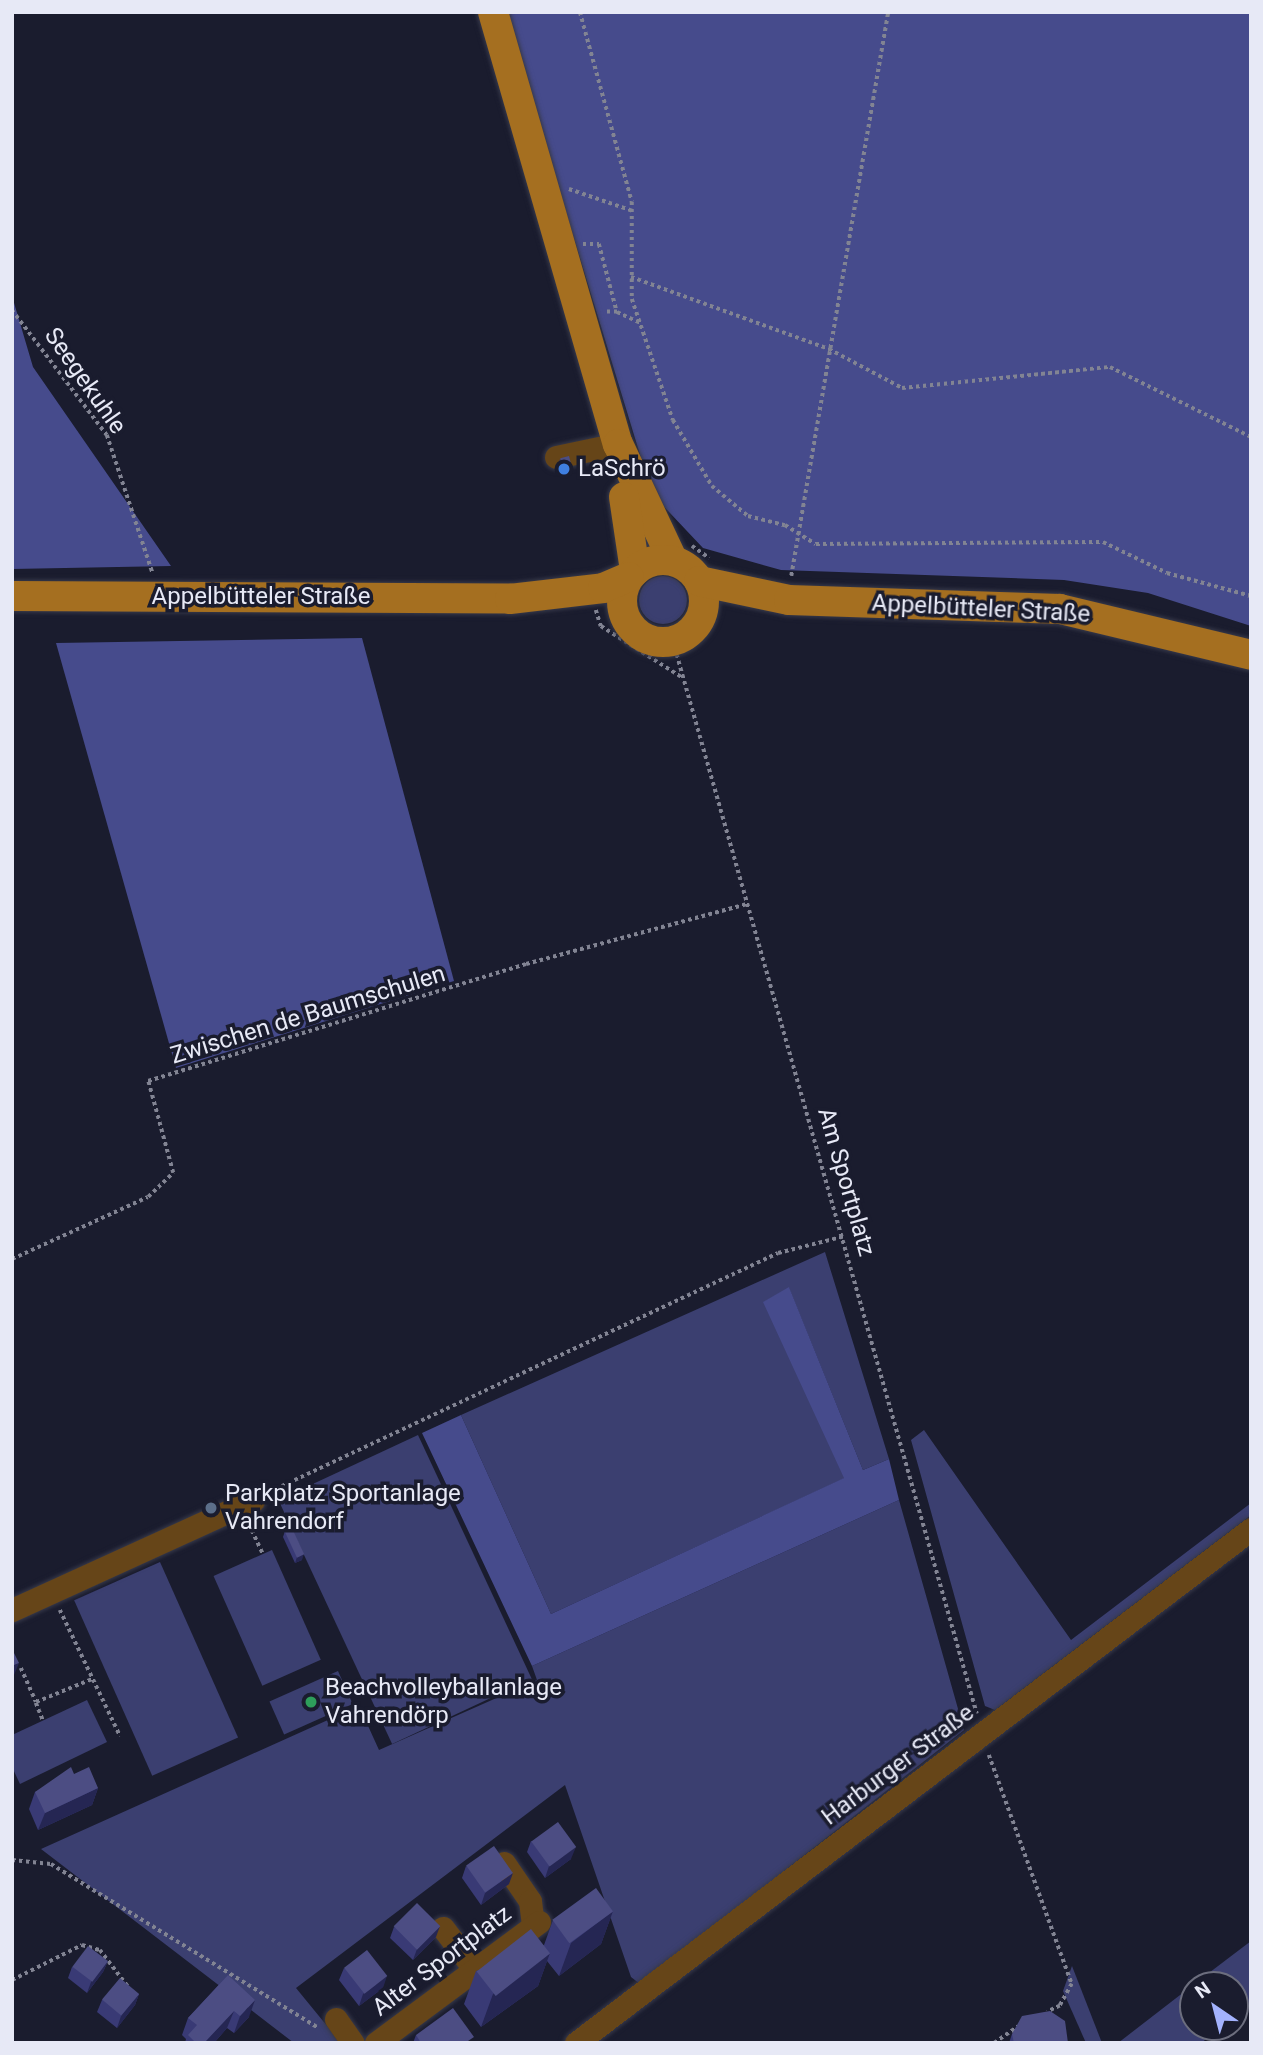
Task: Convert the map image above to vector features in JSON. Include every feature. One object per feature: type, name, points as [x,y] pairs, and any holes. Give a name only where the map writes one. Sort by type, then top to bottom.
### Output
[{"type":"main road","points":[[493,12],[618,444],[673,561],[699,580],[705,601],[698,623],[673,641],[647,639],[628,622],[622,601],[632,574],[618,444]]},
{"type":"main road","points":[[632,574],[653,561],[673,561]]},
{"type":"main road","name":"Appelbütteler Straße","points":[[510,599],[603,588],[632,574]]},
{"type":"main road","name":"Appelbütteler Straße","points":[[699,580],[790,590],[1060,609],[1251,655]]},
{"type":"main road","name":"Appelbütteler Straße","points":[[698,623],[720,611],[790,590]]},
{"type":"main road","name":"Appelbütteler Straße","points":[[12,596],[510,599],[606,611],[628,622]]},
{"type":"street","points":[[556,457],[618,444]]},
{"type":"street","points":[[12,1610],[247,1503]]},
{"type":"street","name":"Harburger Straße","points":[[576,2043],[985,1740],[1251,1529]]},
{"type":"street","name":"Alter Sportplatz","points":[[376,2043],[536,1924],[530,1901],[504,1863]]},
{"type":"street","points":[[443,1928],[474,1970]]},
{"type":"street","points":[[328,2024],[353,2043]]},
{"type":"path","points":[[580,12],[623,154],[633,211],[631,276],[642,323],[673,420],[712,486],[748,516],[785,525],[793,534],[842,548],[1103,542],[1167,573],[1251,596]]},
{"type":"path","points":[[790,590],[793,534],[829,349],[888,12]]},
{"type":"path","points":[[542,181],[633,211]]},
{"type":"path","points":[[560,246],[599,244],[617,312]]},
{"type":"path","points":[[631,276],[829,349],[902,388],[1110,368],[1251,437]]},
{"type":"path","name":"Seegekuhle","points":[[12,310],[107,435],[160,596]]},
{"type":"path","points":[[580,312],[617,312],[642,323]]},
{"type":"path","points":[[596,615],[601,626],[685,679]]},
{"type":"path","name":"Am Sportplatz","points":[[673,641],[845,1236],[985,1740],[1072,1984],[1060,2006],[1037,2017]]},
{"type":"path","name":"Zwischen de Baumschulen","points":[[12,1259],[148,1197],[173,1173],[148,1081],[747,904]]},
{"type":"path","points":[[263,1554],[247,1503],[778,1253],[845,1236]]},
{"type":"path","points":[[52,1593],[120,1736]]},
{"type":"path","points":[[21,1668],[44,1720]]},
{"type":"path","points":[[36,1702],[92,1679]]},
{"type":"path","points":[[12,1860],[51,1864],[328,2024]]},
{"type":"path","points":[[12,1980],[82,1945],[100,1950],[131,1986],[123,1996]]},
{"type":"path","points":[[95,1956],[100,1950]]},
{"type":"path","points":[[994,2043],[1025,2022]]},
{"type":"shaded area","points":[[505,12],[1251,12],[1251,626],[1148,593],[1064,580],[781,570],[703,548],[652,494]]},
{"type":"shaded area","points":[[12,296],[33,367],[171,566],[12,569]]},
{"type":"shaded area","points":[[663,576],[672,577],[680,583],[686,591],[686,609],[680,617],[672,623],[663,624],[654,623],[646,617],[640,609],[639,600],[640,591],[646,583],[654,577]]},
{"type":"shaded area","points":[[362,638],[454,981],[176,1068],[56,643]]},
{"type":"shaded area","points":[[825,1252],[889,1459],[863,1470],[789,1288],[764,1302],[845,1478],[551,1614],[461,1415]]},
{"type":"shaded area","points":[[789,1287],[863,1470],[889,1459],[899,1500],[532,1666],[422,1433],[461,1415],[551,1614],[844,1478],[763,1302]]},
{"type":"shaded area","points":[[924,1430],[1071,1640],[1251,1503],[1251,1515],[995,1710],[985,1706],[911,1440]]},
{"type":"shaded area","points":[[418,1435],[532,1679],[392,1744],[278,1500]]},
{"type":"shaded area","points":[[899,1500],[964,1730],[640,1984],[631,1977],[565,1785],[296,1988],[341,2043],[294,2043],[41,1849],[359,1706],[379,1750],[537,1680],[532,1666]]},
{"type":"shaded area","points":[[272,1550],[321,1660],[262,1686],[214,1576]]},
{"type":"shaded area","points":[[160,1562],[238,1737],[152,1776],[74,1600]]},
{"type":"shaded area","name":"Beachvolleyballanlage Vahrendörp","points":[[338,1671],[353,1704],[284,1734],[269,1702]]},
{"type":"shaded area","points":[[87,1700],[107,1742],[20,1784],[12,1767],[12,1735]]},
{"type":"shaded area","points":[[1251,1941],[1251,2005],[1249,2006],[1249,1971],[1211,1971]]},
{"type":"shaded area","points":[[1072,1966],[1102,2043],[1086,2043],[1063,1991]]},
{"type":"shaded area","points":[[1179,1996],[1179,2041],[1204,2041],[1201,2043],[1118,2043]]},
{"type":"building","points":[[569,456],[572,468],[563,470],[560,458]]},
{"type":"building","points":[[292,1528],[304,1554],[297,1558],[285,1531]]},
{"type":"building","points":[[12,1649],[19,1663],[12,1666]]},
{"type":"building","points":[[71,1767],[74,1774],[89,1767],[98,1788],[45,1813],[35,1792]]},
{"type":"building","points":[[558,1822],[576,1847],[550,1866],[531,1841]]},
{"type":"building","points":[[494,1846],[513,1873],[485,1893],[466,1866]]},
{"type":"building","points":[[596,1888],[613,1911],[569,1943],[552,1920]]},
{"type":"building","points":[[417,1903],[440,1926],[417,1950],[394,1926]]},
{"type":"building","points":[[531,1929],[550,1953],[496,1996],[477,1971]]},
{"type":"building","points":[[88,1946],[108,1961],[92,1982],[72,1967]]},
{"type":"building","points":[[367,1950],[387,1976],[364,1994],[344,1968]]},
{"type":"building","points":[[228,1975],[255,2000],[240,2016],[234,2011],[204,2043],[196,2043],[188,2035],[197,2025],[188,2018]]},
{"type":"building","points":[[120,1978],[139,1994],[121,2016],[102,1999]]},
{"type":"building","points":[[453,2008],[474,2037],[465,2043],[421,2043],[416,2035]]},
{"type":"building","points":[[1050,2011],[1065,2021],[1068,2043],[1014,2043],[1012,2034],[1022,2016]]},
{"type":"place","name":"LaSchrö","points":[[564,469]]},
{"type":"place","name":"Parkplatz Sportanlage Vahrendorf","points":[[211,1508]]},
{"type":"place","name":"Beachvolleyballanlage Vahrendörp","points":[[311,1702]]}]
